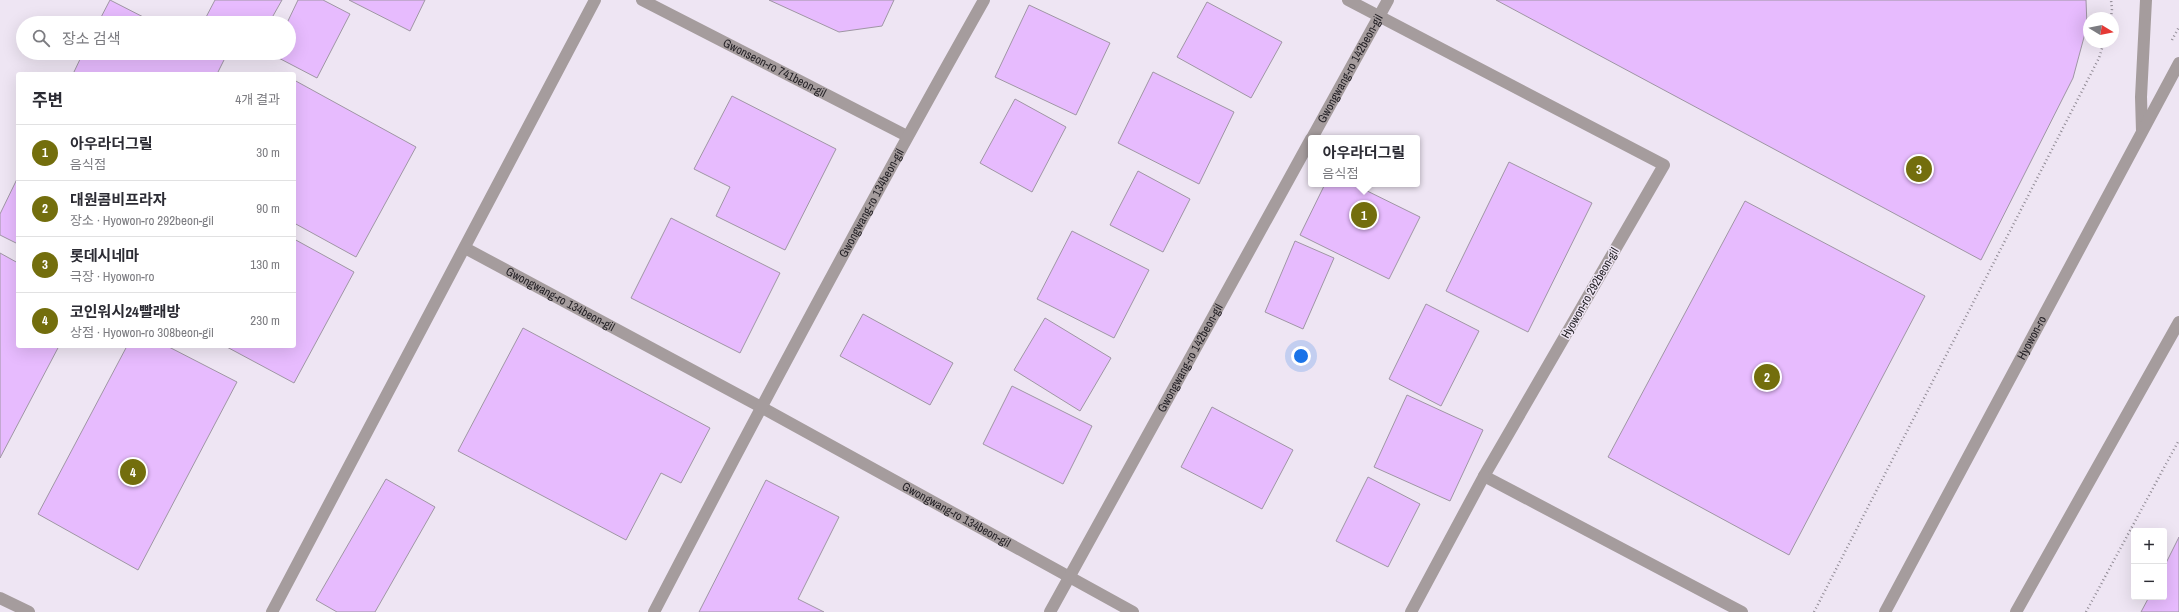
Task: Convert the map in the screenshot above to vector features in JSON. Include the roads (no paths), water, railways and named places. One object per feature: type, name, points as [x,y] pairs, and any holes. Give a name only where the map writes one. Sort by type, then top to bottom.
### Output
[{"type":"street","points":[[272,612],[595,0]]},
{"type":"street","name":"Gwonseon-ro 741beon-gil","points":[[642,0],[907,136]]},
{"type":"street","name":"Gwongwang-ro 134beon-gil","points":[[654,612],[760,407],[907,136],[984,0]]},
{"type":"street","name":"Hyowon-ro 292beon-gil","points":[[1348,0],[1664,165],[1484,476]]},
{"type":"street","name":"Gwongwang-ro 142beon-gil","points":[[1313,135],[1388,0]]},
{"type":"street","points":[[2142,132],[2141,97],[2146,0]]},
{"type":"street","name":"Hyowon-ro","points":[[1885,612],[2179,63]]},
{"type":"street","name":"Gwongwang-ro 142beon-gil","points":[[1050,612],[1068,576],[1308,144]]},
{"type":"street","name":"Gwongwang-ro 134beon-gil","points":[[465,248],[760,407],[1068,576]]},
{"type":"street","points":[[2016,612],[2179,322]]},
{"type":"street","points":[[1411,612],[1484,476],[1742,612]]},
{"type":"street","points":[[1068,576],[1133,612]]},
{"type":"street","points":[[0,598],[29,612]]},
{"type":"place","name":"롯데시네마","points":[[1919,169]]},
{"type":"place","name":"아우라더그릴","points":[[1364,215]]},
{"type":"place","name":"대원콤비프라자","points":[[1767,377]]},
{"type":"place","name":"코인워시24빨래방","points":[[133,472]]}]
